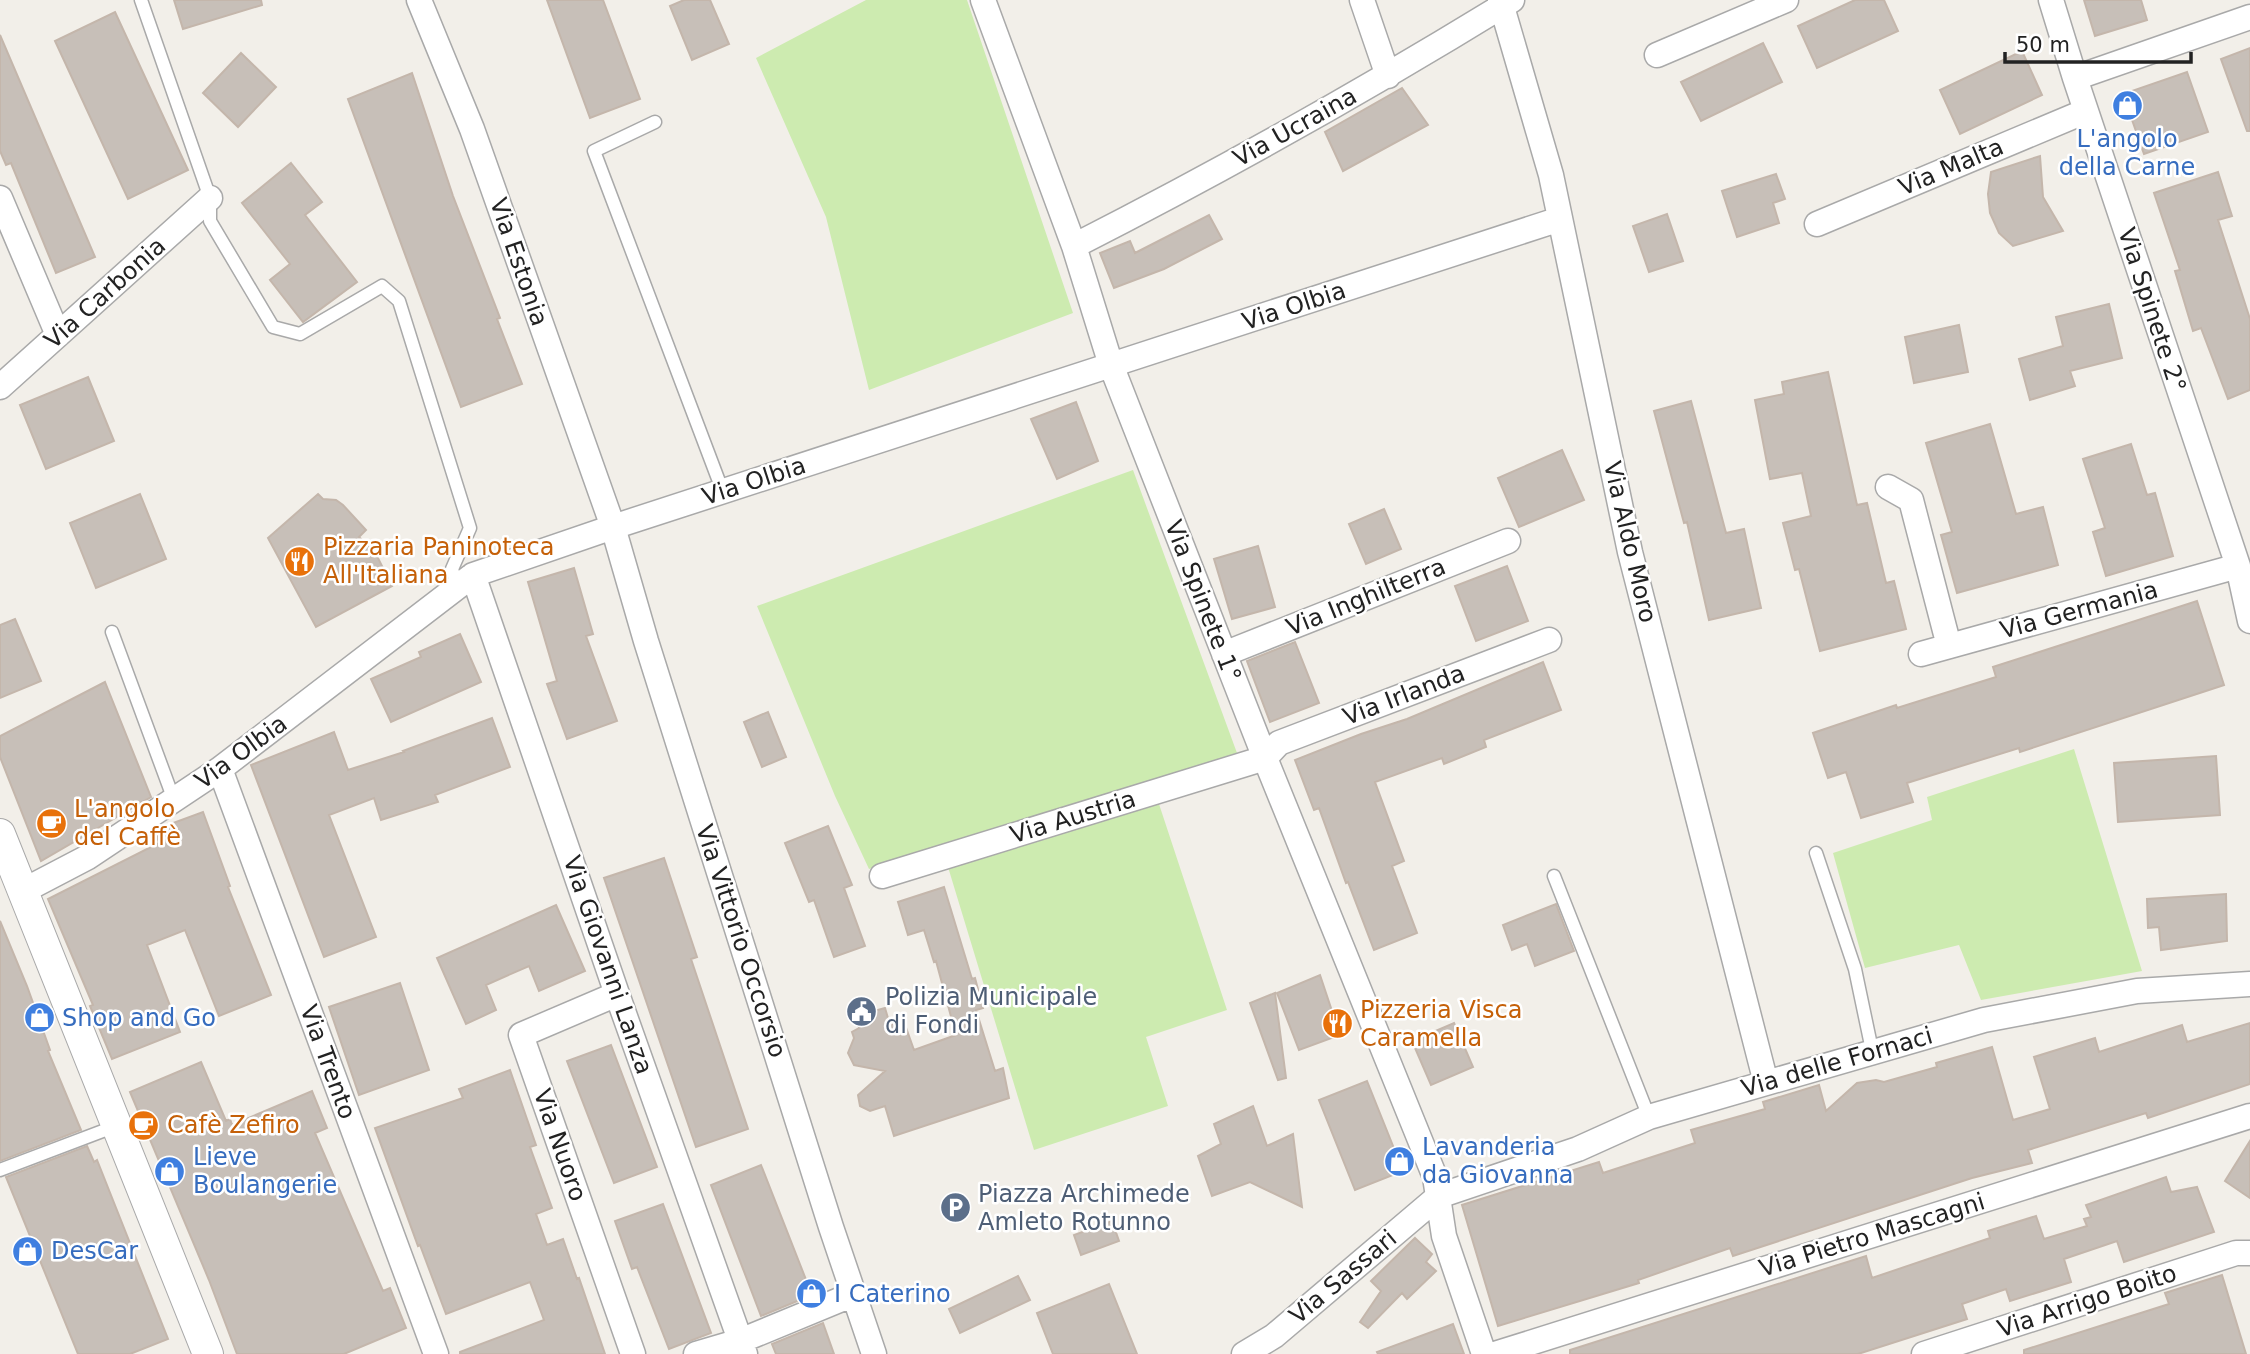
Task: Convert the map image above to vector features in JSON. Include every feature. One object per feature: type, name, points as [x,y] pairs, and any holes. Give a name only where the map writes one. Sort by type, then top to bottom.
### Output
[{"type":"street","name":"Via Estonia","points":[[419,0],[472,129],[613,527]]},
{"type":"street","points":[[1362,0],[1388,76]]},
{"type":"street","points":[[1657,55],[1786,0]]},
{"type":"street","name":"Via Spinete 2°","points":[[2051,0],[2238,566],[2250,621]]},
{"type":"street","name":"Via Spinete 1°","points":[[991,2],[1045,174],[1074,246],[1111,365],[1265,758],[1435,1177],[1444,1236],[1484,1354]]},
{"type":"street","name":"Via Ucraina","points":[[1074,246],[1388,76],[1505,2]]},
{"type":"street","name":"Via Aldo Moro","points":[[1505,2],[1551,175],[1630,552],[1766,1083]]},
{"type":"street","points":[[2075,78],[2250,17]]},
{"type":"street","name":"Via Malta","points":[[1817,224],[2086,111]]},
{"type":"street","points":[[0,198],[58,335]]},
{"type":"street","name":"Via Carbonia","points":[[0,387],[210,198]]},
{"type":"street","name":"Via Olbia","points":[[23,891],[88,857],[220,769],[465,581],[613,527],[1560,219]]},
{"type":"street","points":[[1888,487],[1911,500],[1949,646]]},
{"type":"street","name":"Via Vittorio Occorsio","points":[[613,527],[646,642],[874,1354]]},
{"type":"street","name":"Via Inghilterra","points":[[1224,654],[1508,541]]},
{"type":"street","name":"Via Germania","points":[[1921,654],[2238,566]]},
{"type":"street","name":"Via Giovanni Lanza","points":[[465,581],[617,994],[742,1348]]},
{"type":"street","name":"Via Irlanda","points":[[1265,758],[1279,743],[1549,639]]},
{"type":"street","name":"Via Austria","points":[[882,876],[1265,758]]},
{"type":"street","name":"Via Trento","points":[[220,769],[436,1354]]},
{"type":"street","points":[[0,834],[208,1354]]},
{"type":"street","name":"Via delle Fornaci","points":[[1438,1196],[1578,1150],[1649,1116],[1984,1020],[2137,992],[2250,984]]},
{"type":"street","name":"Via Nuoro","points":[[617,994],[521,1035],[633,1354]]},
{"type":"street","name":"Via Pietro Mascagni","points":[[1495,1354],[2250,1116]]},
{"type":"street","name":"Via Sassari","points":[[1244,1354],[1276,1345],[1438,1196]]},
{"type":"street","name":"Via Arrigo Boito","points":[[1924,1354],[2236,1253],[2250,1253]]},
{"type":"street","points":[[696,1354],[742,1348],[854,1294]]},
{"type":"lane","points":[[141,0],[210,198],[210,221],[273,327],[300,334],[382,286],[399,301],[470,528],[452,569],[465,581]]},
{"type":"lane","points":[[655,122],[594,152],[723,492]]},
{"type":"lane","points":[[112,632],[133,666],[174,800]]},
{"type":"lane","points":[[1816,853],[1855,969],[1872,1050]]},
{"type":"lane","points":[[1554,876],[1649,1116]]},
{"type":"lane","points":[[0,1170],[117,1126]]},
{"type":"green space","points":[[866,0],[967,0],[1073,313],[869,390],[826,217],[756,58]]},
{"type":"green space","points":[[1133,470],[1237,753],[869,869],[835,796],[757,606]]},
{"type":"green space","points":[[2074,749],[2142,971],[1981,1000],[1959,945],[1865,968],[1833,853],[1932,820],[1927,797]]},
{"type":"green space","points":[[1158,801],[1227,1010],[1146,1037],[1168,1106],[1034,1150],[948,867]]},
{"type":"building","points":[[174,0],[261,0],[262,5],[183,29]]},
{"type":"building","points":[[547,0],[603,0],[640,99],[590,118]]},
{"type":"building","points":[[684,0],[710,0],[729,44],[692,60],[670,6]]},
{"type":"building","points":[[1855,0],[1884,0],[1898,31],[1817,68],[1798,26]]},
{"type":"building","points":[[2084,0],[2141,0],[2147,20],[2095,36]]},
{"type":"building","points":[[115,12],[188,170],[128,199],[55,41]]},
{"type":"building","points":[[0,35],[95,257],[56,273],[11,163],[6,165],[0,151]]},
{"type":"building","points":[[1763,43],[1782,82],[1701,121],[1681,82]]},
{"type":"building","points":[[2250,48],[2250,131],[2247,131],[2221,59]]},
{"type":"building","points":[[2022,51],[2042,95],[1960,134],[1940,90]]},
{"type":"building","points":[[241,53],[276,87],[238,127],[203,93]]},
{"type":"building","points":[[2187,72],[2208,132],[2144,154],[2123,94]]},
{"type":"building","points":[[412,73],[453,196],[522,384],[461,407],[348,99]]},
{"type":"building","points":[[1402,88],[1428,125],[1343,171],[1325,132]]},
{"type":"building","points":[[2040,156],[2043,197],[2063,231],[2013,246],[1999,233],[1990,213],[1988,194],[1991,172]]},
{"type":"building","points":[[291,163],[322,202],[305,215],[357,282],[303,322],[270,280],[290,264],[242,203]]},
{"type":"building","points":[[2218,172],[2232,216],[2218,220],[2250,319],[2250,390],[2228,399],[2201,328],[2193,331],[2175,271],[2180,270],[2154,193]]},
{"type":"building","points":[[1776,174],[1785,199],[1773,203],[1779,223],[1737,237],[1722,191]]},
{"type":"building","points":[[1667,214],[1683,261],[1649,272],[1633,226]]},
{"type":"building","points":[[1209,215],[1222,239],[1164,269],[1114,288],[1100,253],[1130,241],[1135,253]]},
{"type":"building","points":[[2109,304],[2122,358],[2070,371],[2075,386],[2030,400],[2019,359],[2063,346],[2056,317]]},
{"type":"building","points":[[1959,325],[1968,372],[1914,383],[1905,337]]},
{"type":"building","points":[[1828,372],[1857,505],[1867,503],[1886,583],[1894,581],[1906,629],[1820,651],[1799,569],[1795,570],[1783,523],[1811,516],[1802,473],[1770,479],[1755,400],[1784,394],[1782,382]]},
{"type":"building","points":[[88,377],[114,441],[46,469],[20,405]]},
{"type":"building","points":[[1691,401],[1726,533],[1744,529],[1761,608],[1709,620],[1687,522],[1684,523],[1654,411]]},
{"type":"building","points":[[1076,402],[1098,461],[1057,479],[1031,419]]},
{"type":"building","points":[[1990,424],[2016,514],[2043,507],[2058,565],[1957,593],[1941,535],[1952,532],[1926,443]]},
{"type":"building","points":[[2131,444],[2147,495],[2155,493],[2173,556],[2106,576],[2093,532],[2105,528],[2083,459]]},
{"type":"building","points":[[1562,450],[1584,500],[1519,527],[1498,478]]},
{"type":"building","points":[[140,494],[166,559],[96,588],[70,523]]},
{"type":"building","points":[[318,494],[323,499],[336,500],[343,505],[366,530],[359,537],[376,554],[392,586],[316,627],[268,538]]},
{"type":"building","points":[[1384,509],[1401,549],[1366,564],[1349,524]]},
{"type":"building","points":[[1258,546],[1275,607],[1232,619],[1214,559]]},
{"type":"building","points":[[1507,566],[1528,621],[1476,641],[1455,586]]},
{"type":"building","points":[[574,568],[593,634],[586,636],[617,721],[567,739],[547,684],[557,681],[528,582]]},
{"type":"building","points":[[2197,601],[2224,685],[2020,752],[2019,748],[1907,783],[1913,802],[1861,818],[1846,772],[1828,778],[1813,733],[1896,705],[1897,708],[1996,677],[1993,667]]},
{"type":"building","points":[[15,619],[41,681],[0,698],[0,625]]},
{"type":"building","points":[[460,634],[481,682],[391,722],[371,679],[421,657],[419,652]]},
{"type":"building","points":[[1295,642],[1319,703],[1270,722],[1247,661]]},
{"type":"building","points":[[1543,662],[1561,710],[1484,740],[1486,747],[1444,764],[1442,758],[1375,782],[1404,861],[1392,866],[1417,933],[1374,950],[1319,808],[1314,810],[1295,760],[1407,719]]},
{"type":"building","points":[[105,682],[151,797],[41,861],[0,757],[0,736]]},
{"type":"building","points":[[768,712],[786,757],[762,767],[744,722]]},
{"type":"building","points":[[492,718],[510,767],[435,795],[438,802],[381,820],[374,798],[329,815],[376,937],[324,957],[251,765],[334,732],[348,770]]},
{"type":"building","points":[[2216,756],[2220,815],[2118,822],[2114,763]]},
{"type":"building","points":[[203,812],[230,886],[228,887],[271,995],[219,1016],[185,930],[147,945],[180,1032],[112,1059],[90,1006],[93,1005],[48,899],[159,843],[155,830]]},
{"type":"building","points":[[828,826],[852,885],[844,888],[865,946],[834,957],[814,900],[809,902],[785,843]]},
{"type":"building","points":[[664,858],[697,957],[691,959],[748,1129],[696,1147],[604,878]]},
{"type":"building","points":[[944,887],[983,1008],[976,1010],[995,1071],[1003,1068],[1009,1098],[894,1136],[885,1106],[870,1111],[860,1106],[858,1095],[885,1071],[854,1065],[848,1053],[854,1038],[852,1032],[859,1028],[856,1016],[885,1008],[890,1025],[903,1019],[914,1050],[956,1035],[936,961],[934,962],[924,930],[908,935],[898,902]]},
{"type":"building","points":[[2226,894],[2227,941],[2161,950],[2159,927],[2148,928],[2147,899]]},
{"type":"building","points":[[1556,904],[1574,951],[1535,966],[1527,944],[1512,950],[1503,925]]},
{"type":"building","points":[[556,905],[585,971],[539,991],[529,966],[486,985],[496,1010],[466,1024],[437,958]]},
{"type":"building","points":[[0,921],[27,986],[50,1050],[48,1051],[81,1130],[0,1161]]},
{"type":"building","points":[[1320,975],[1340,1035],[1299,1050],[1277,993]]},
{"type":"building","points":[[400,983],[429,1070],[359,1095],[329,1007]]},
{"type":"building","points":[[1275,993],[1286,1078],[1278,1080],[1250,1003]]},
{"type":"building","points":[[1454,1023],[1473,1067],[1431,1085],[1412,1041]]},
{"type":"building","points":[[2250,1023],[2250,1084],[2148,1118],[2146,1113],[2028,1150],[2032,1163],[1972,1178],[1733,1256],[1730,1248],[1638,1280],[1639,1283],[1498,1326],[1462,1205],[1599,1162],[1603,1173],[1695,1143],[1691,1130],[1765,1109],[1763,1102],[1819,1085],[1826,1111],[1857,1083],[1876,1080],[1884,1082],[1992,1047],[2013,1120],[2050,1109],[2034,1057],[2095,1038],[2099,1052],[2182,1025],[2187,1042]]},
{"type":"building","points":[[611,1045],[657,1167],[614,1183],[567,1061]]},
{"type":"building","points":[[201,1062],[226,1121],[230,1119],[232,1125],[312,1091],[327,1128],[315,1133],[383,1291],[390,1288],[406,1328],[344,1354],[237,1354],[130,1092]]},
{"type":"building","points":[[510,1070],[536,1145],[530,1147],[552,1208],[536,1214],[547,1245],[563,1239],[605,1354],[460,1354],[544,1320],[530,1282],[446,1314],[375,1128],[463,1098],[459,1089]]},
{"type":"building","points":[[1367,1081],[1403,1171],[1355,1190],[1319,1100]]},
{"type":"building","points":[[1253,1106],[1267,1146],[1293,1134],[1302,1207],[1250,1182],[1212,1196],[1198,1156],[1221,1144],[1214,1124]]},
{"type":"building","points":[[2250,1141],[2250,1198],[2225,1181]]},
{"type":"building","points":[[87,1146],[94,1162],[97,1160],[168,1339],[130,1354],[78,1354],[6,1177]]},
{"type":"building","points":[[761,1165],[812,1295],[761,1316],[711,1185]]},
{"type":"building","points":[[2166,1177],[2171,1192],[2197,1187],[2214,1232],[2124,1262],[2117,1241],[2064,1259],[2071,1282],[2010,1301],[2006,1289],[1962,1304],[1967,1319],[1858,1354],[1570,1354],[1570,1350],[1866,1256],[1872,1278],[1990,1238],[1988,1231],[2036,1216],[2044,1239],[2087,1226],[2084,1219],[2091,1217],[2086,1205]]},
{"type":"building","points":[[663,1204],[711,1333],[669,1349],[637,1267],[632,1269],[615,1221]]},
{"type":"building","points":[[1112,1221],[1119,1241],[1081,1255],[1074,1235]]},
{"type":"building","points":[[1415,1238],[1432,1254],[1426,1262],[1436,1271],[1407,1299],[1402,1293],[1368,1328],[1360,1322],[1381,1291],[1371,1281]]},
{"type":"building","points":[[2222,1275],[2246,1354],[2024,1354],[2024,1350],[2169,1304],[2165,1293]]},
{"type":"building","points":[[1018,1276],[1030,1300],[960,1333],[949,1309]]},
{"type":"building","points":[[1109,1284],[1137,1354],[1053,1354],[1037,1313]]},
{"type":"building","points":[[823,1323],[834,1354],[776,1354],[772,1344]]},
{"type":"building","points":[[1453,1324],[1464,1354],[1377,1352]]},
{"type":"place","name":"L'angolo della Carne","points":[[2127,105]]},
{"type":"place","name":"Pizzaria Paninoteca All'Italiana","points":[[300,561]]},
{"type":"place","name":"L'angolo del Caffè","points":[[51,823]]},
{"type":"place","name":"Polizia Municipale di Fondi","points":[[862,1011]]},
{"type":"place","name":"Shop and Go","points":[[39,1018]]},
{"type":"place","name":"Pizzeria Visca Caramella","points":[[1337,1024]]},
{"type":"place","name":"Cafè Zefiro","points":[[144,1125]]},
{"type":"place","name":"Lavanderia da Giovanna","points":[[1399,1161]]},
{"type":"place","name":"Lieve Boulangerie","points":[[170,1171]]},
{"type":"place","name":"Piazza Archimede Amleto Rotunno","points":[[955,1208]]},
{"type":"place","name":"DesCar","points":[[28,1251]]},
{"type":"place","name":"I Caterino","points":[[811,1294]]}]
